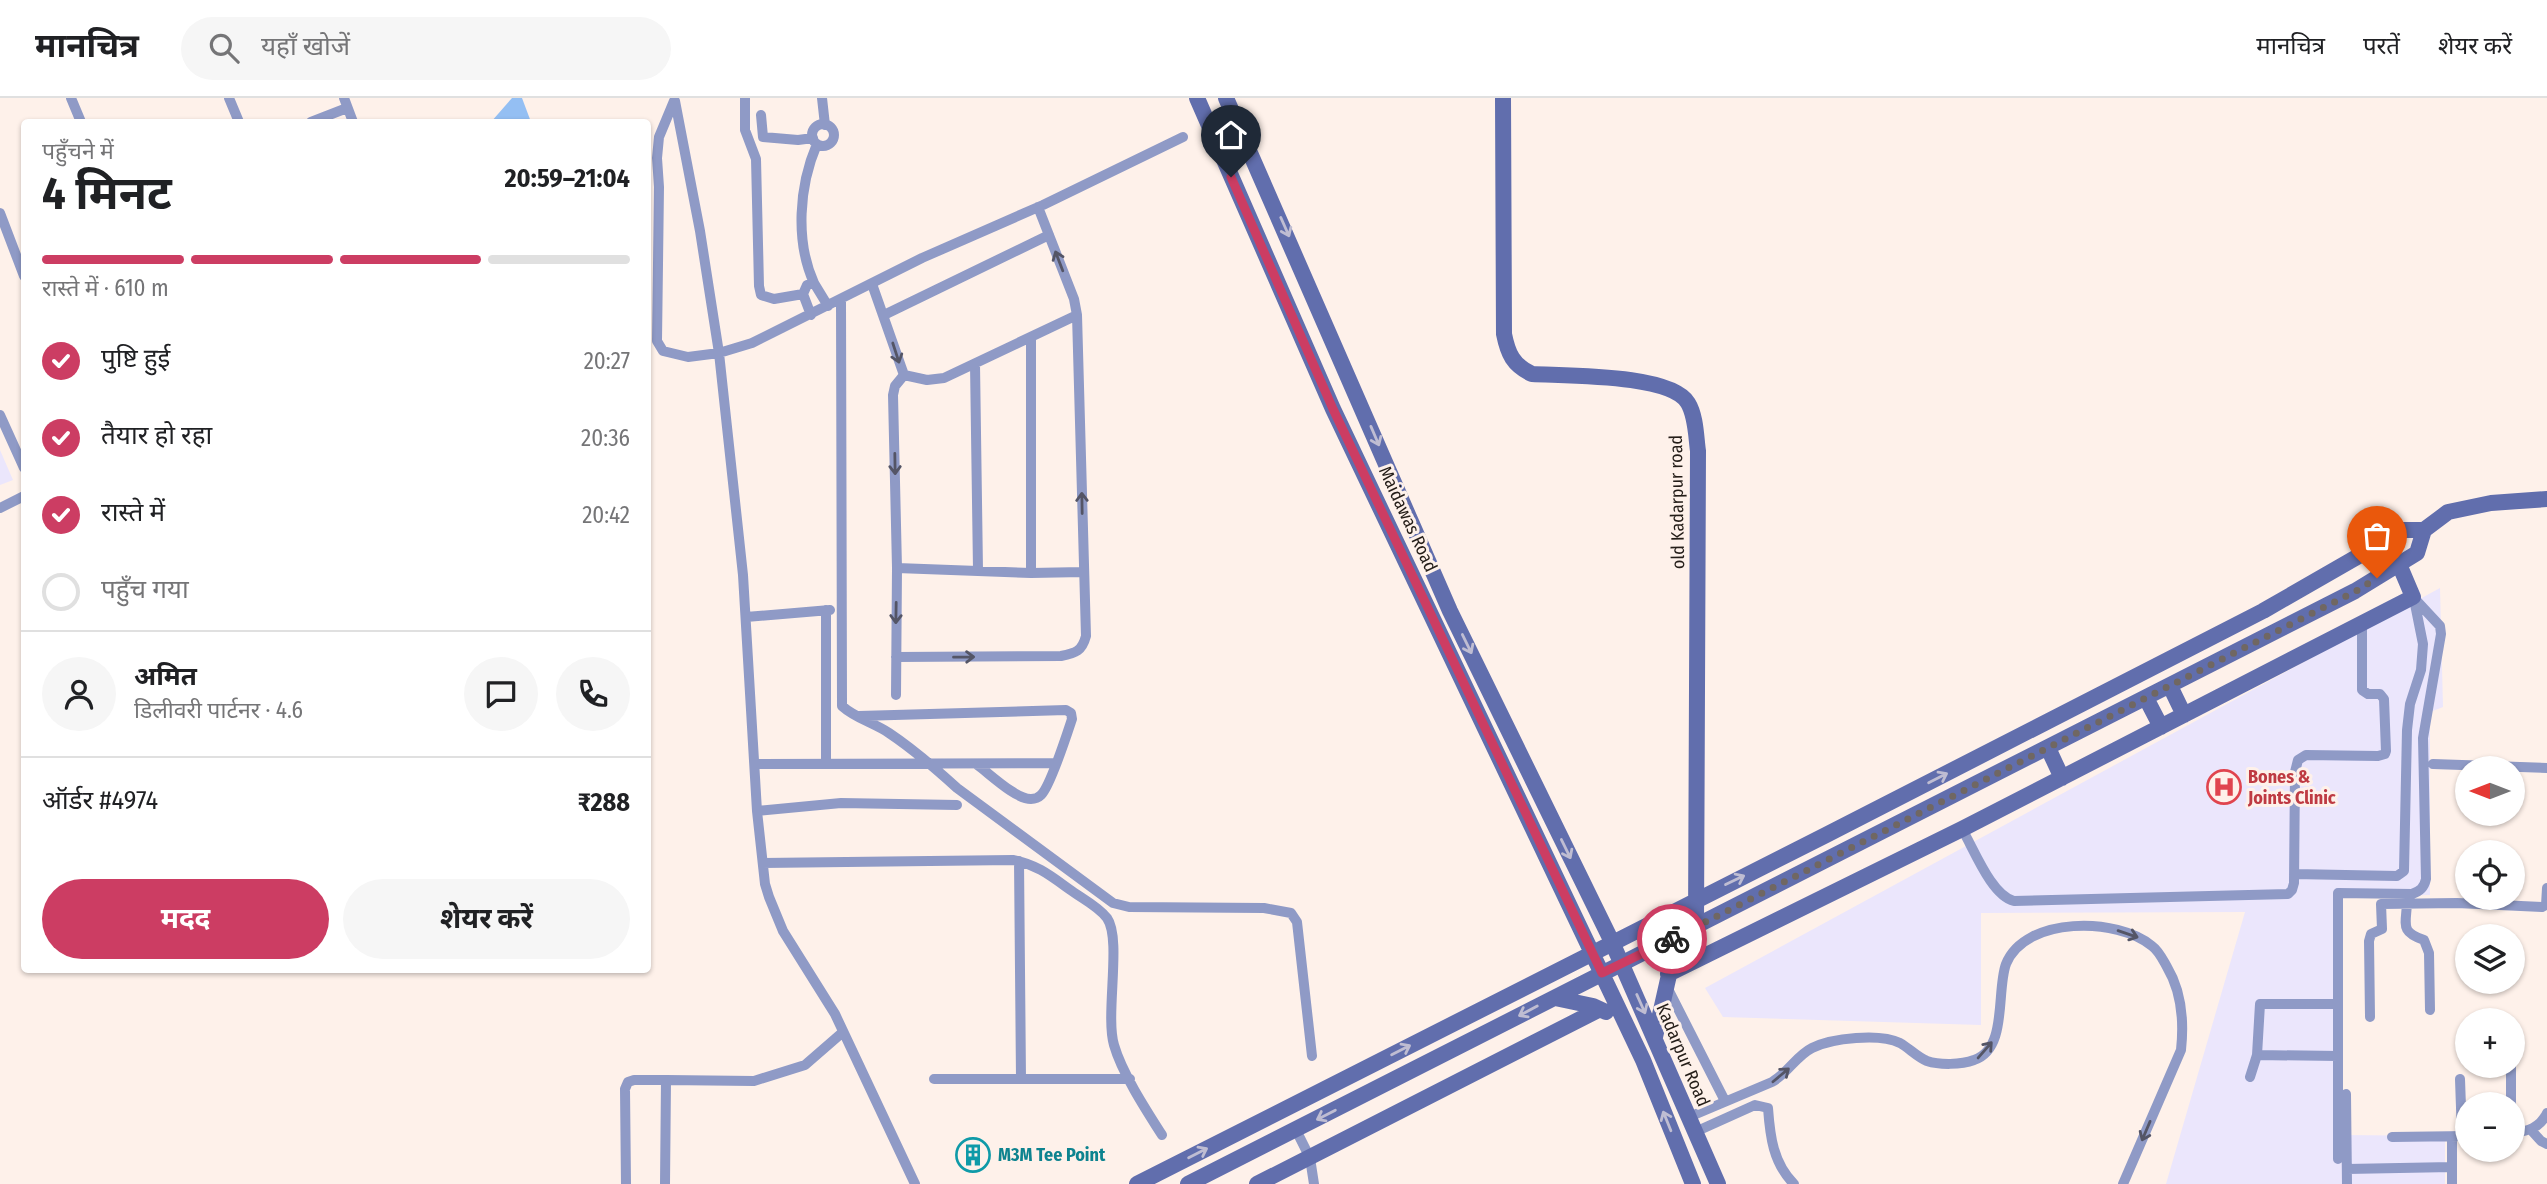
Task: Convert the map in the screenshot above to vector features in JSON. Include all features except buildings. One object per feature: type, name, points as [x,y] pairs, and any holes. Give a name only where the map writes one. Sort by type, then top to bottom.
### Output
[{"type":"street","points":[[71,98],[80,119]]},
{"type":"street","points":[[229,98],[238,119]]},
{"type":"street","points":[[744,98],[745,130],[756,159],[761,295],[774,299],[803,294]]},
{"type":"street","points":[[761,115],[764,136],[815,141],[824,146],[832,141],[833,131],[825,125],[822,98]]},
{"type":"street","name":"Maidawas Road","points":[[1197,98],[1333,409],[1592,954]]},
{"type":"street","name":"Maidawas Road","points":[[1226,98],[1450,611],[1612,942]]},
{"type":"street","name":"old Kadarpur road","points":[[1503,98],[1504,334],[1508,353],[1519,367],[1532,373],[1651,382],[1673,389],[1688,403],[1694,427],[1698,451],[1696,926]]},
{"type":"street","points":[[674,100],[700,231],[719,353],[746,617],[757,811],[769,897],[783,931],[830,1005],[915,1184]]},
{"type":"street","points":[[674,100],[659,137],[657,158],[657,341],[663,351],[688,357],[719,353],[752,343],[922,258],[1038,207],[1182,137]]},
{"type":"street","points":[[316,119],[345,103]]},
{"type":"street","points":[[825,125],[815,128],[815,141],[803,194],[804,246],[808,270],[828,306]]},
{"type":"street","points":[[896,657],[1061,656],[1076,653],[1086,636],[1077,315],[1074,299],[1038,207]]},
{"type":"street","points":[[0,214],[21,268]]},
{"type":"street","points":[[884,315],[1049,235]]},
{"type":"street","points":[[811,315],[803,294],[807,285],[814,283]]},
{"type":"street","points":[[872,284],[904,375]]},
{"type":"street","points":[[841,300],[842,706],[887,732],[957,788],[1113,903],[1129,907],[1264,908],[1291,913],[1297,922],[1312,1056]]},
{"type":"street","points":[[904,375],[928,380],[944,377],[1077,315]]},
{"type":"street","points":[[1031,337],[1031,573]]},
{"type":"street","points":[[975,364],[978,570]]},
{"type":"street","points":[[895,695],[897,568],[893,395],[895,386],[904,375]]},
{"type":"street","points":[[0,415],[21,461]]},
{"type":"street","points":[[0,508],[21,498]]},
{"type":"street","points":[[1188,1184],[2356,591],[2417,553],[2424,530],[2448,512],[2491,503],[2547,499]]},
{"type":"street","points":[[1137,1184],[2263,611],[2404,530],[2424,530]]},
{"type":"street","points":[[2294,874],[2397,876],[2404,872],[2407,730],[2410,704],[2421,670],[2423,644],[2413,597],[2399,564]]},
{"type":"street","points":[[897,568],[1031,573],[1083,572]]},
{"type":"street","points":[[1667,979],[2413,597]]},
{"type":"street","points":[[2338,1159],[2338,893],[2412,894],[2420,891],[2426,879],[2423,738],[2441,634],[2440,626],[2413,597]]},
{"type":"street","points":[[826,610],[826,764]]},
{"type":"street","points":[[746,617],[841,610]]},
{"type":"street","points":[[1962,829],[1996,888],[2004,898],[2014,901],[2288,894],[2292,890],[2294,874],[2295,772],[2298,760],[2306,755],[2378,756],[2386,751],[2384,699],[2380,694],[2368,694],[2362,690],[2362,624]]},
{"type":"street","points":[[2170,685],[2184,715]]},
{"type":"street","points":[[2146,698],[2161,727]]},
{"type":"street","points":[[856,716],[1066,710],[1071,713],[1072,719],[1043,794],[1030,799],[1019,796],[976,764]]},
{"type":"street","points":[[2048,748],[2062,778]]},
{"type":"street","points":[[755,764],[1055,763]]},
{"type":"street","points":[[2433,764],[2547,768]]},
{"type":"street","points":[[757,811],[841,803],[957,805]]},
{"type":"street","points":[[763,863],[1019,861],[1039,868],[1109,920],[1112,936],[1111,1029],[1114,1045],[1162,1135]]},
{"type":"street","points":[[1019,861],[1021,1079]]},
{"type":"street","points":[[2370,1017],[2370,941],[2371,934],[2382,929],[2381,904],[2542,907],[2546,905],[2547,888]]},
{"type":"street","points":[[2407,903],[2406,929],[2410,935],[2424,940],[2429,953],[2430,1010]]},
{"type":"street","points":[[1692,1125],[1722,1102],[1780,1078],[1800,1056],[1813,1047],[1842,1040],[1899,1042],[1928,1061],[1964,1063],[1975,1060],[1991,1046],[1997,1029],[2006,964],[2023,942],[2038,933],[2053,929],[2091,927],[2122,931],[2154,947],[2174,979],[2180,1002],[2182,1032],[2180,1050],[2123,1184]]},
{"type":"street","points":[[1655,1037],[1678,935]]},
{"type":"street","name":"Kadarpur Road","points":[[1612,942],[1718,1184]]},
{"type":"street","points":[[1592,954],[1627,1028],[1693,1184]]},
{"type":"street","points":[[1667,979],[1722,1102]]},
{"type":"street","points":[[1555,998],[1600,1009],[1627,1028]]},
{"type":"street","points":[[2250,1077],[2257,1055],[2260,1004],[2338,1004]]},
{"type":"street","points":[[1257,1184],[1600,1009]]},
{"type":"street","points":[[626,1184],[625,1089],[628,1082],[754,1081],[805,1065],[843,1032]]},
{"type":"street","points":[[2257,1055],[2338,1056]]},
{"type":"street","points":[[934,1079],[1130,1079]]},
{"type":"street","points":[[2460,1079],[2460,1092]]},
{"type":"street","points":[[665,1184],[666,1080]]},
{"type":"street","points":[[2346,1094],[2347,1184]]},
{"type":"street","points":[[1692,1125],[1728,1116],[1755,1105],[1768,1108],[1777,1161],[1794,1184]]},
{"type":"street","points":[[2525,1131],[2538,1125],[2547,1113]]},
{"type":"street","points":[[1296,1129],[1310,1158],[1314,1184]]},
{"type":"street","points":[[2531,1130],[2540,1141],[2547,1144]]},
{"type":"street","points":[[2392,1137],[2455,1137]]},
{"type":"street","points":[[2452,1184],[2455,1156]]},
{"type":"street","points":[[2347,1169],[2452,1167]]},
{"type":"shaded area","points":[[0,450],[13,480],[0,485]]},
{"type":"shaded area","points":[[2440,588],[2443,707],[2430,712],[2430,895],[2335,898],[2342,1135],[2445,1136],[2445,1184],[2166,1184],[2245,912],[1981,913],[1981,1025],[1723,1017],[1705,988]]},
{"type":"water","points":[[512,98],[522,98],[530,119],[494,119]]},
{"type":"way so far","points":[[1672,939],[2377,578]]},
{"type":"place","name":"Bones & Joints Clinic","points":[[2224,787]]},
{"type":"place","name":"M3M Tee Point","points":[[973,1155]]},
{"type":"route","points":[[1231,177],[1333,409],[1602,973],[1672,939]]}]
